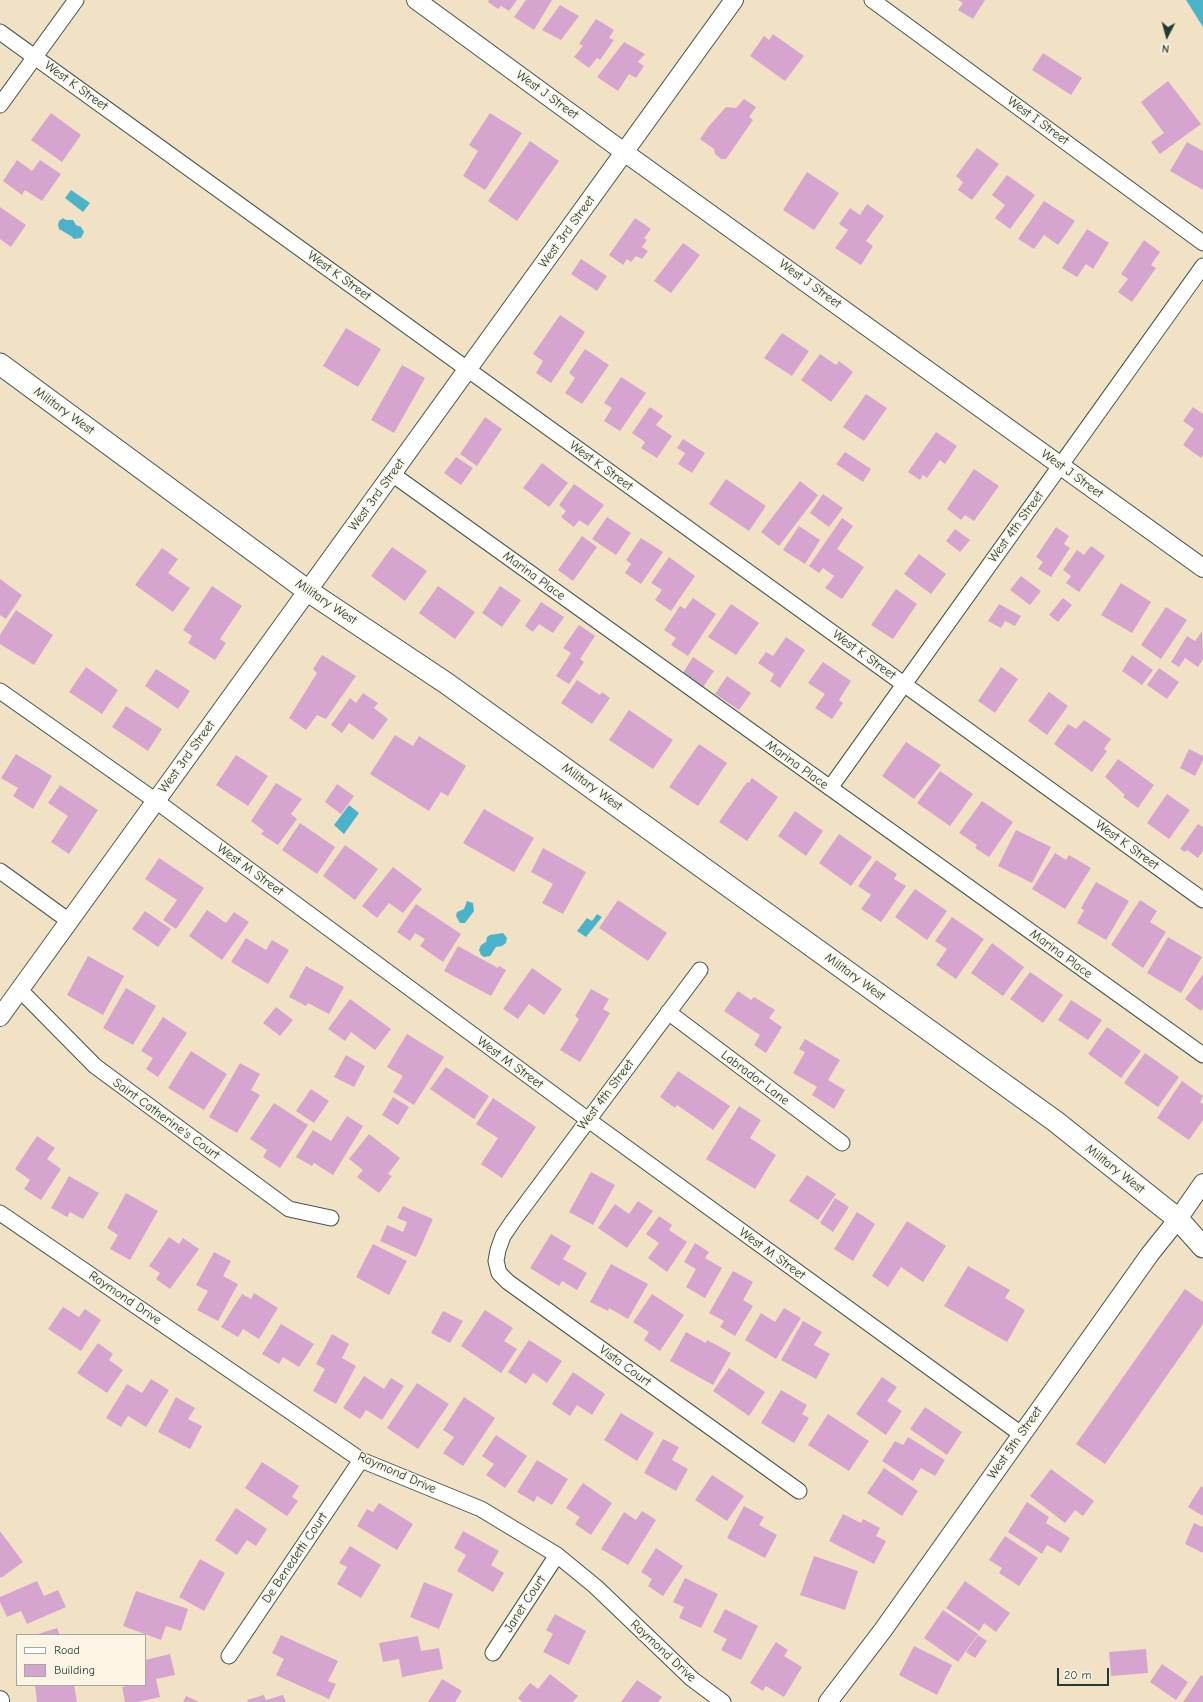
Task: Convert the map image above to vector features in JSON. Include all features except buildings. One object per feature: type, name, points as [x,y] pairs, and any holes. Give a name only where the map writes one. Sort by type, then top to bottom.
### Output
[{"type":"main road","name":"Military West","points":[[0,364],[308,590],[446,683],[1055,1121],[1178,1219],[1203,1247]]},
{"type":"main road","name":"Military West","points":[[1178,1219],[1203,1229]]},
{"type":"street","points":[[0,105],[76,0]]},
{"type":"street","name":"West J Street","points":[[416,0],[624,152],[1203,568]]},
{"type":"street","name":"West 3rd Street","points":[[0,1017],[734,0]]},
{"type":"street","name":"West I Street","points":[[872,0],[1203,242]]},
{"type":"street","name":"West K Street","points":[[0,32],[1203,900]]},
{"type":"street","name":"West 4th Street","points":[[830,788],[1203,266]]},
{"type":"street","name":"Marina Place","points":[[392,474],[1203,1055]]},
{"type":"street","name":"West M Street","points":[[0,691],[156,801],[587,1120],[1021,1434]]},
{"type":"street","points":[[0,871],[69,921]]},
{"type":"street","name":"West 4th Street","points":[[513,1221],[700,970]]},
{"type":"street","name":"Saint Catherine's Court","points":[[20,990],[95,1066],[289,1210],[331,1218]]},
{"type":"street","name":"Labrador Lane","points":[[668,1012],[842,1143]]},
{"type":"street","name":"West 5th Street","points":[[828,1702],[883,1630],[1021,1434],[1150,1254],[1178,1219],[1203,1183]]},
{"type":"street","name":"Raymond Drive","points":[[0,1213],[362,1460],[481,1509],[557,1555],[596,1587],[692,1679],[723,1702]]},
{"type":"street","name":"Vista Court","points":[[513,1221],[500,1243],[496,1261],[499,1273],[508,1282],[799,1492]]},
{"type":"street","name":"De Benedetti Court","points":[[229,1656],[362,1460]]},
{"type":"street","name":"Janet Court","points":[[493,1653],[557,1555]]},
{"type":"water","points":[[1186,0],[1203,0],[1203,27]]},
{"type":"water","points":[[71,190],[90,203],[83,212],[65,198]]},
{"type":"water","points":[[63,218],[66,220],[73,220],[76,225],[81,227],[84,232],[81,238],[74,239],[59,229],[59,221]]},
{"type":"water","points":[[349,805],[359,813],[344,834],[334,825]]},
{"type":"water","points":[[467,901],[473,903],[474,911],[465,923],[460,923],[456,916],[457,912],[464,909]]},
{"type":"water","points":[[597,914],[602,917],[586,937],[577,931],[587,918],[592,921]]},
{"type":"water","points":[[503,933],[507,938],[506,943],[502,946],[496,947],[490,956],[484,957],[481,955],[479,950],[481,945],[486,942],[487,937],[490,935]]}]
